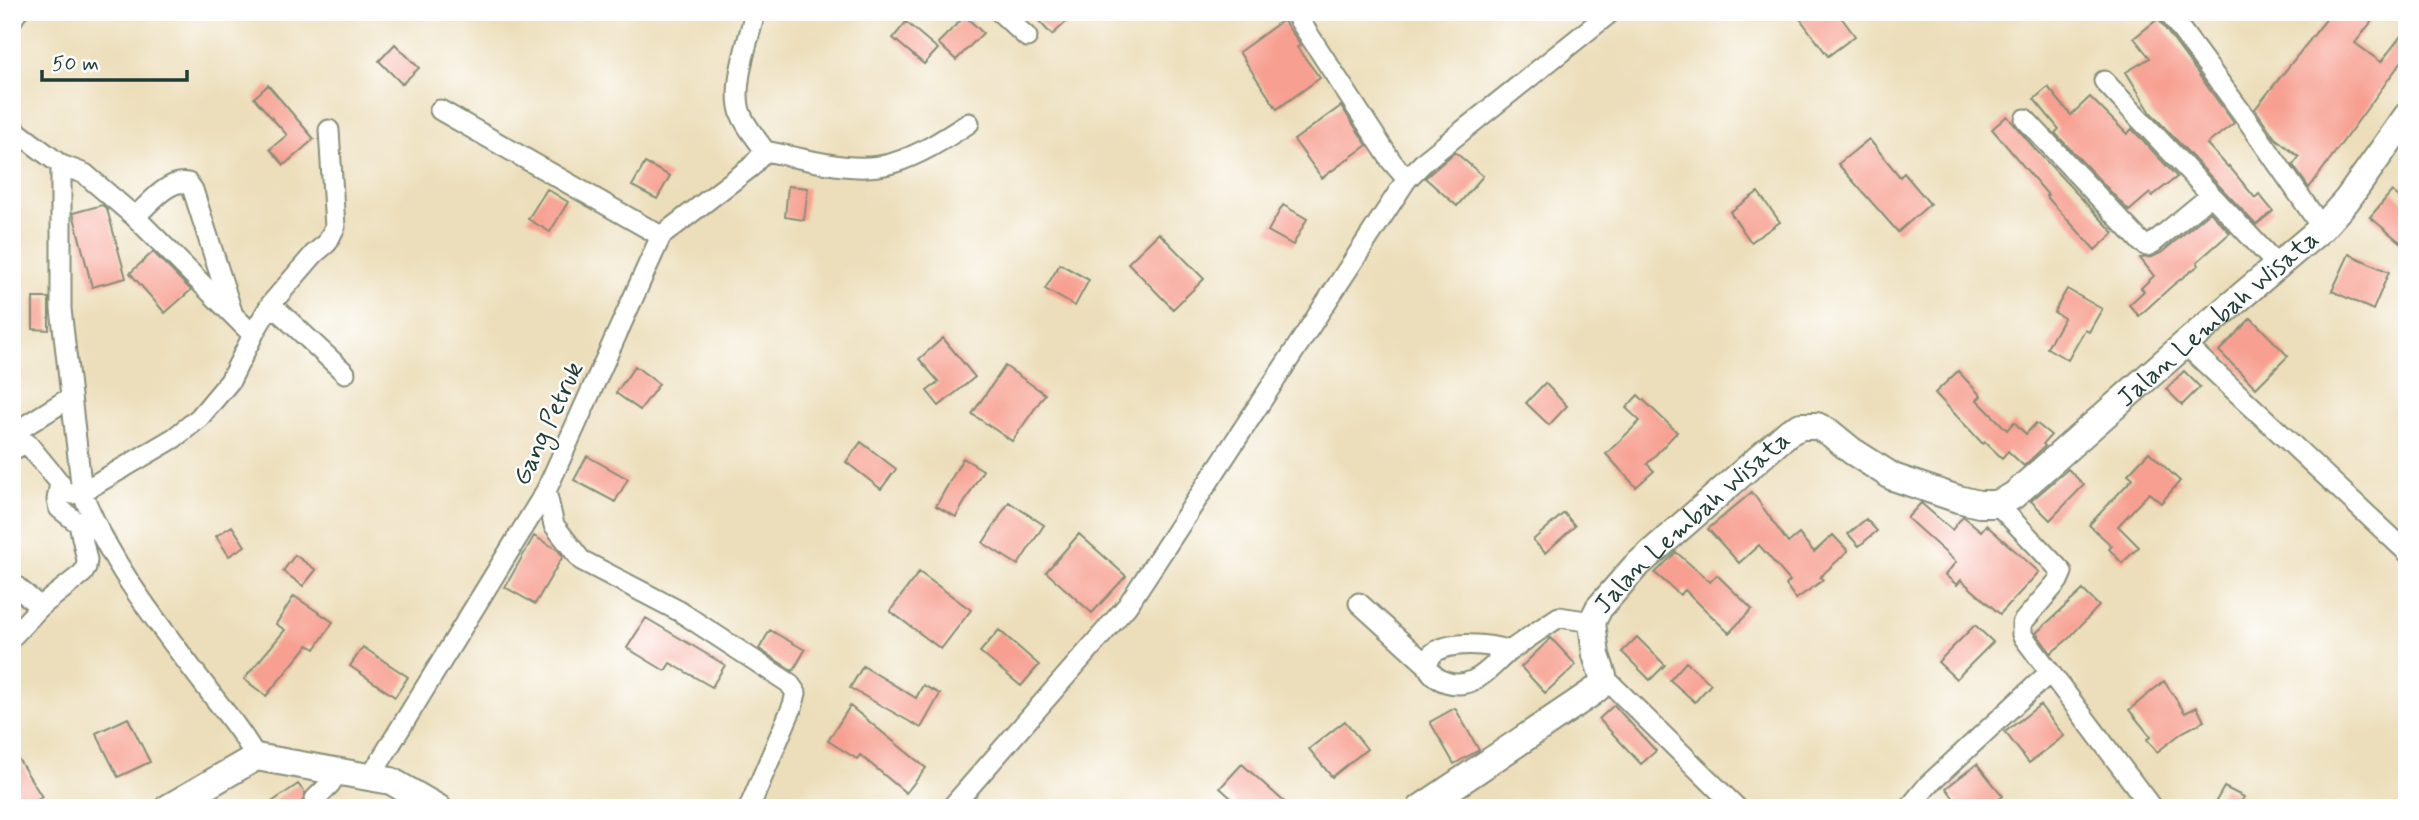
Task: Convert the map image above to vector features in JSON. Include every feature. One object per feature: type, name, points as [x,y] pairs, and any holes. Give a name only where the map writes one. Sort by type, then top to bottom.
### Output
[{"type":"street","points":[[12,20],[17,12]]},
{"type":"street","points":[[755,12],[739,80],[738,98],[741,114],[765,151],[842,166],[873,166],[892,163],[925,149],[970,123]]},
{"type":"street","points":[[1000,12],[1027,37]]},
{"type":"street","points":[[1294,12],[1392,162],[1407,179]]},
{"type":"street","points":[[951,808],[1127,606],[1407,179],[1426,160],[1611,12]]},
{"type":"street","points":[[2168,12],[2322,228]]},
{"type":"street","points":[[2104,81],[2279,267]]},
{"type":"street","points":[[440,110],[661,236]]},
{"type":"street","name":"Jalan Lembah Wisata","points":[[1603,676],[1596,655],[1592,622],[1599,608],[1635,567],[1789,432],[1810,425],[1830,433],[1852,451],[1893,477],[1979,504],[1997,504],[2013,496],[2185,344],[2322,228],[2347,200],[2407,116]]},
{"type":"street","points":[[2025,119],[2147,246],[2210,196]]},
{"type":"street","points":[[12,128],[61,165],[85,174],[135,217],[253,335]]},
{"type":"street","points":[[59,489],[72,494],[82,492],[165,443],[199,418],[230,380],[271,304],[314,254],[327,243],[335,227],[329,130]]},
{"type":"street","name":"Gang Petruk","points":[[371,776],[546,491],[661,236],[751,167],[765,151]]},
{"type":"street","points":[[12,637],[40,607],[83,573],[87,560],[86,522],[61,309],[61,165]]},
{"type":"street","points":[[135,217],[171,185],[180,181],[188,183],[193,190],[232,312]]},
{"type":"street","points":[[271,304],[345,373]]},
{"type":"street","points":[[2185,344],[2407,552]]},
{"type":"street","points":[[12,434],[71,397]]},
{"type":"street","points":[[12,450],[27,443],[60,483],[59,508],[86,522],[236,725],[256,757]]},
{"type":"street","points":[[546,491],[554,525],[581,560],[679,611],[789,683],[796,693],[749,808]]},
{"type":"street","points":[[1997,504],[2062,572],[2058,581],[2021,627],[2022,635],[2152,808]]},
{"type":"street","points":[[12,583],[40,607]]},
{"type":"street","points":[[1359,603],[1442,682],[1473,681],[1559,617],[1592,622]]},
{"type":"street","points":[[1427,665],[1432,654],[1445,648],[1498,647],[1510,651]]},
{"type":"street","points":[[1909,808],[1928,785],[2050,672]]},
{"type":"street","points":[[1421,808],[1593,692],[1601,685],[1603,676]]},
{"type":"street","points":[[1603,676],[1737,808]]},
{"type":"street","points":[[168,808],[256,757],[391,781],[438,808]]},
{"type":"street","points":[[318,808],[315,799],[317,795],[330,784],[340,770]]},
{"type":"building","points":[[1045,12],[1077,12],[1052,35],[1037,19]]},
{"type":"building","points":[[1795,12],[1837,12],[1855,36],[1828,56]]},
{"type":"building","points":[[2332,12],[2379,12],[2355,43],[2381,62],[2407,28],[2407,54],[2309,188],[2293,165],[2299,157],[2275,138],[2255,109]]},
{"type":"building","points":[[965,16],[983,33],[956,60],[938,43]]},
{"type":"building","points":[[2158,19],[2234,123],[2207,144],[2255,198],[2259,194],[2273,211],[2256,225],[2151,113],[2126,72],[2150,58],[2134,38]]},
{"type":"building","points":[[1283,20],[1301,45],[1297,47],[1320,78],[1277,109],[1239,52]]},
{"type":"building","points":[[906,22],[938,49],[924,64],[893,38]]},
{"type":"building","points":[[395,44],[419,68],[402,84],[379,61]]},
{"type":"building","points":[[268,85],[314,139],[284,165],[270,149],[287,135],[254,98]]},
{"type":"building","points":[[2048,87],[2071,115],[2090,97],[2127,134],[2132,129],[2177,177],[2152,196],[2150,193],[2129,211],[2055,133],[2059,129],[2034,99]]},
{"type":"building","points":[[1341,106],[1367,145],[1322,178],[1294,140]]},
{"type":"building","points":[[2007,116],[2114,233],[2095,250],[2046,196],[2048,195],[1992,129]]},
{"type":"building","points":[[1869,139],[1900,177],[1904,173],[1930,204],[1898,232],[1838,164]]},
{"type":"building","points":[[1455,152],[1483,176],[1457,206],[1425,178]]},
{"type":"building","points":[[645,163],[670,176],[657,199],[632,186]]},
{"type":"building","points":[[788,186],[808,188],[804,220],[785,217]]},
{"type":"building","points":[[547,189],[568,202],[550,232],[528,219]]},
{"type":"building","points":[[2392,191],[2407,204],[2407,248],[2370,217]]},
{"type":"building","points":[[1758,192],[1780,222],[1751,242],[1730,212]]},
{"type":"building","points":[[102,205],[107,209],[126,278],[92,287],[73,213]]},
{"type":"building","points":[[1283,205],[1307,219],[1293,245],[1268,231]]},
{"type":"building","points":[[2210,212],[2230,233],[2197,262],[2199,265],[2139,316],[2129,305],[2144,291],[2141,288],[2154,276],[2140,258],[2161,253]]},
{"type":"building","points":[[1159,233],[1204,279],[1173,309],[1128,263]]},
{"type":"building","points":[[153,252],[191,290],[165,313],[130,273]]},
{"type":"building","points":[[2349,254],[2389,272],[2373,310],[2332,291]]},
{"type":"building","points":[[1060,264],[1089,280],[1075,306],[1045,289]]},
{"type":"building","points":[[2067,289],[2102,309],[2089,332],[2085,330],[2068,360],[2047,348],[2064,318],[2054,312]]},
{"type":"building","points":[[33,298],[49,298],[49,330],[33,329]]},
{"type":"building","points":[[2251,318],[2288,356],[2256,388],[2219,351]]},
{"type":"building","points":[[943,338],[975,377],[939,406],[927,391],[939,382],[919,359]]},
{"type":"building","points":[[635,366],[659,384],[640,410],[616,393]]},
{"type":"building","points":[[1005,366],[1045,394],[1012,441],[972,414]]},
{"type":"building","points":[[1958,371],[1981,396],[1977,400],[2007,430],[2014,422],[2026,434],[2036,423],[2051,435],[2043,444],[2045,446],[2024,466],[2008,451],[2002,458],[1985,442],[1983,444],[1935,393]]},
{"type":"building","points":[[2184,371],[2200,387],[2182,405],[2166,389]]},
{"type":"building","points":[[1545,383],[1567,406],[1549,425],[1526,403]]},
{"type":"building","points":[[1638,395],[1677,432],[1647,464],[1654,471],[1636,487],[1606,454],[1640,421],[1626,408]]},
{"type":"building","points":[[861,442],[896,469],[881,489],[846,462]]},
{"type":"building","points":[[2149,452],[2180,481],[2161,503],[2149,493],[2118,526],[2139,547],[2122,563],[2109,549],[2112,546],[2089,525],[2133,478],[2128,474]]},
{"type":"building","points":[[587,456],[628,479],[615,502],[574,480]]},
{"type":"building","points":[[963,458],[983,470],[956,517],[936,506]]},
{"type":"building","points":[[2068,469],[2084,485],[2050,520],[2031,501]]},
{"type":"building","points":[[1752,492],[1788,543],[1799,534],[1814,552],[1833,535],[1848,551],[1820,577],[1823,580],[1796,599],[1786,585],[1790,581],[1759,545],[1739,563],[1708,529]]},
{"type":"building","points":[[1009,502],[1044,525],[1018,565],[983,543]]},
{"type":"building","points":[[1921,503],[1952,530],[1963,516],[1981,531],[1986,525],[2039,572],[2000,614],[1961,580],[1957,585],[1945,575],[1956,562],[1907,518]]},
{"type":"building","points":[[1564,513],[1575,526],[1545,553],[1533,540]]},
{"type":"building","points":[[1866,519],[1877,531],[1859,546],[1848,534]]},
{"type":"building","points":[[232,526],[245,546],[229,556],[216,536]]},
{"type":"building","points":[[1079,534],[1126,576],[1092,613],[1046,572]]},
{"type":"building","points":[[534,536],[558,550],[563,556],[535,604],[505,587]]},
{"type":"building","points":[[1676,552],[1710,582],[1717,575],[1752,609],[1729,633],[1685,590],[1680,595],[1655,573]]},
{"type":"building","points":[[295,555],[316,570],[303,586],[283,571]]},
{"type":"building","points":[[919,572],[971,610],[941,649],[890,611]]},
{"type":"building","points":[[2083,590],[2099,606],[2051,653],[2036,633]]},
{"type":"building","points":[[294,596],[333,622],[315,649],[308,645],[266,696],[244,679],[285,630],[276,624]]},
{"type":"building","points":[[646,618],[725,665],[712,687],[670,663],[665,671],[627,648]]},
{"type":"building","points":[[1975,625],[1993,642],[1956,679],[1938,662]]},
{"type":"building","points":[[770,630],[805,650],[793,671],[759,649]]},
{"type":"building","points":[[999,630],[1039,665],[1021,686],[980,652]]},
{"type":"building","points":[[1637,637],[1665,665],[1650,680],[1622,652]]},
{"type":"building","points":[[1551,638],[1576,665],[1545,693],[1521,667]]},
{"type":"building","points":[[363,647],[408,677],[395,697],[350,666]]},
{"type":"building","points":[[1686,662],[1711,684],[1695,702],[1670,680]]},
{"type":"building","points":[[863,666],[916,698],[923,685],[940,694],[921,728],[850,688]]},
{"type":"building","points":[[2164,681],[2185,713],[2197,707],[2204,721],[2183,732],[2157,752],[2147,739],[2151,737],[2129,710]]},
{"type":"building","points":[[1614,705],[1656,751],[1641,764],[1599,719]]},
{"type":"building","points":[[2040,705],[2064,736],[2029,763],[2005,732]]},
{"type":"building","points":[[850,706],[926,768],[906,793],[860,755],[857,759],[828,741]]},
{"type":"building","points":[[1455,708],[1479,750],[1454,764],[1430,722]]},
{"type":"building","points":[[128,718],[150,762],[118,777],[96,733]]},
{"type":"building","points":[[1345,721],[1367,749],[1332,777],[1309,749]]},
{"type":"building","points":[[12,749],[42,797],[25,808],[12,808]]},
{"type":"building","points":[[1242,764],[1291,808],[1242,808],[1220,788]]},
{"type":"building","points":[[1977,764],[2003,796],[1988,808],[1961,808],[1946,788]]},
{"type":"building","points":[[298,784],[305,793],[303,801],[293,808],[263,808]]},
{"type":"building","points":[[2224,787],[2244,797],[2238,808],[2212,808]]}]
